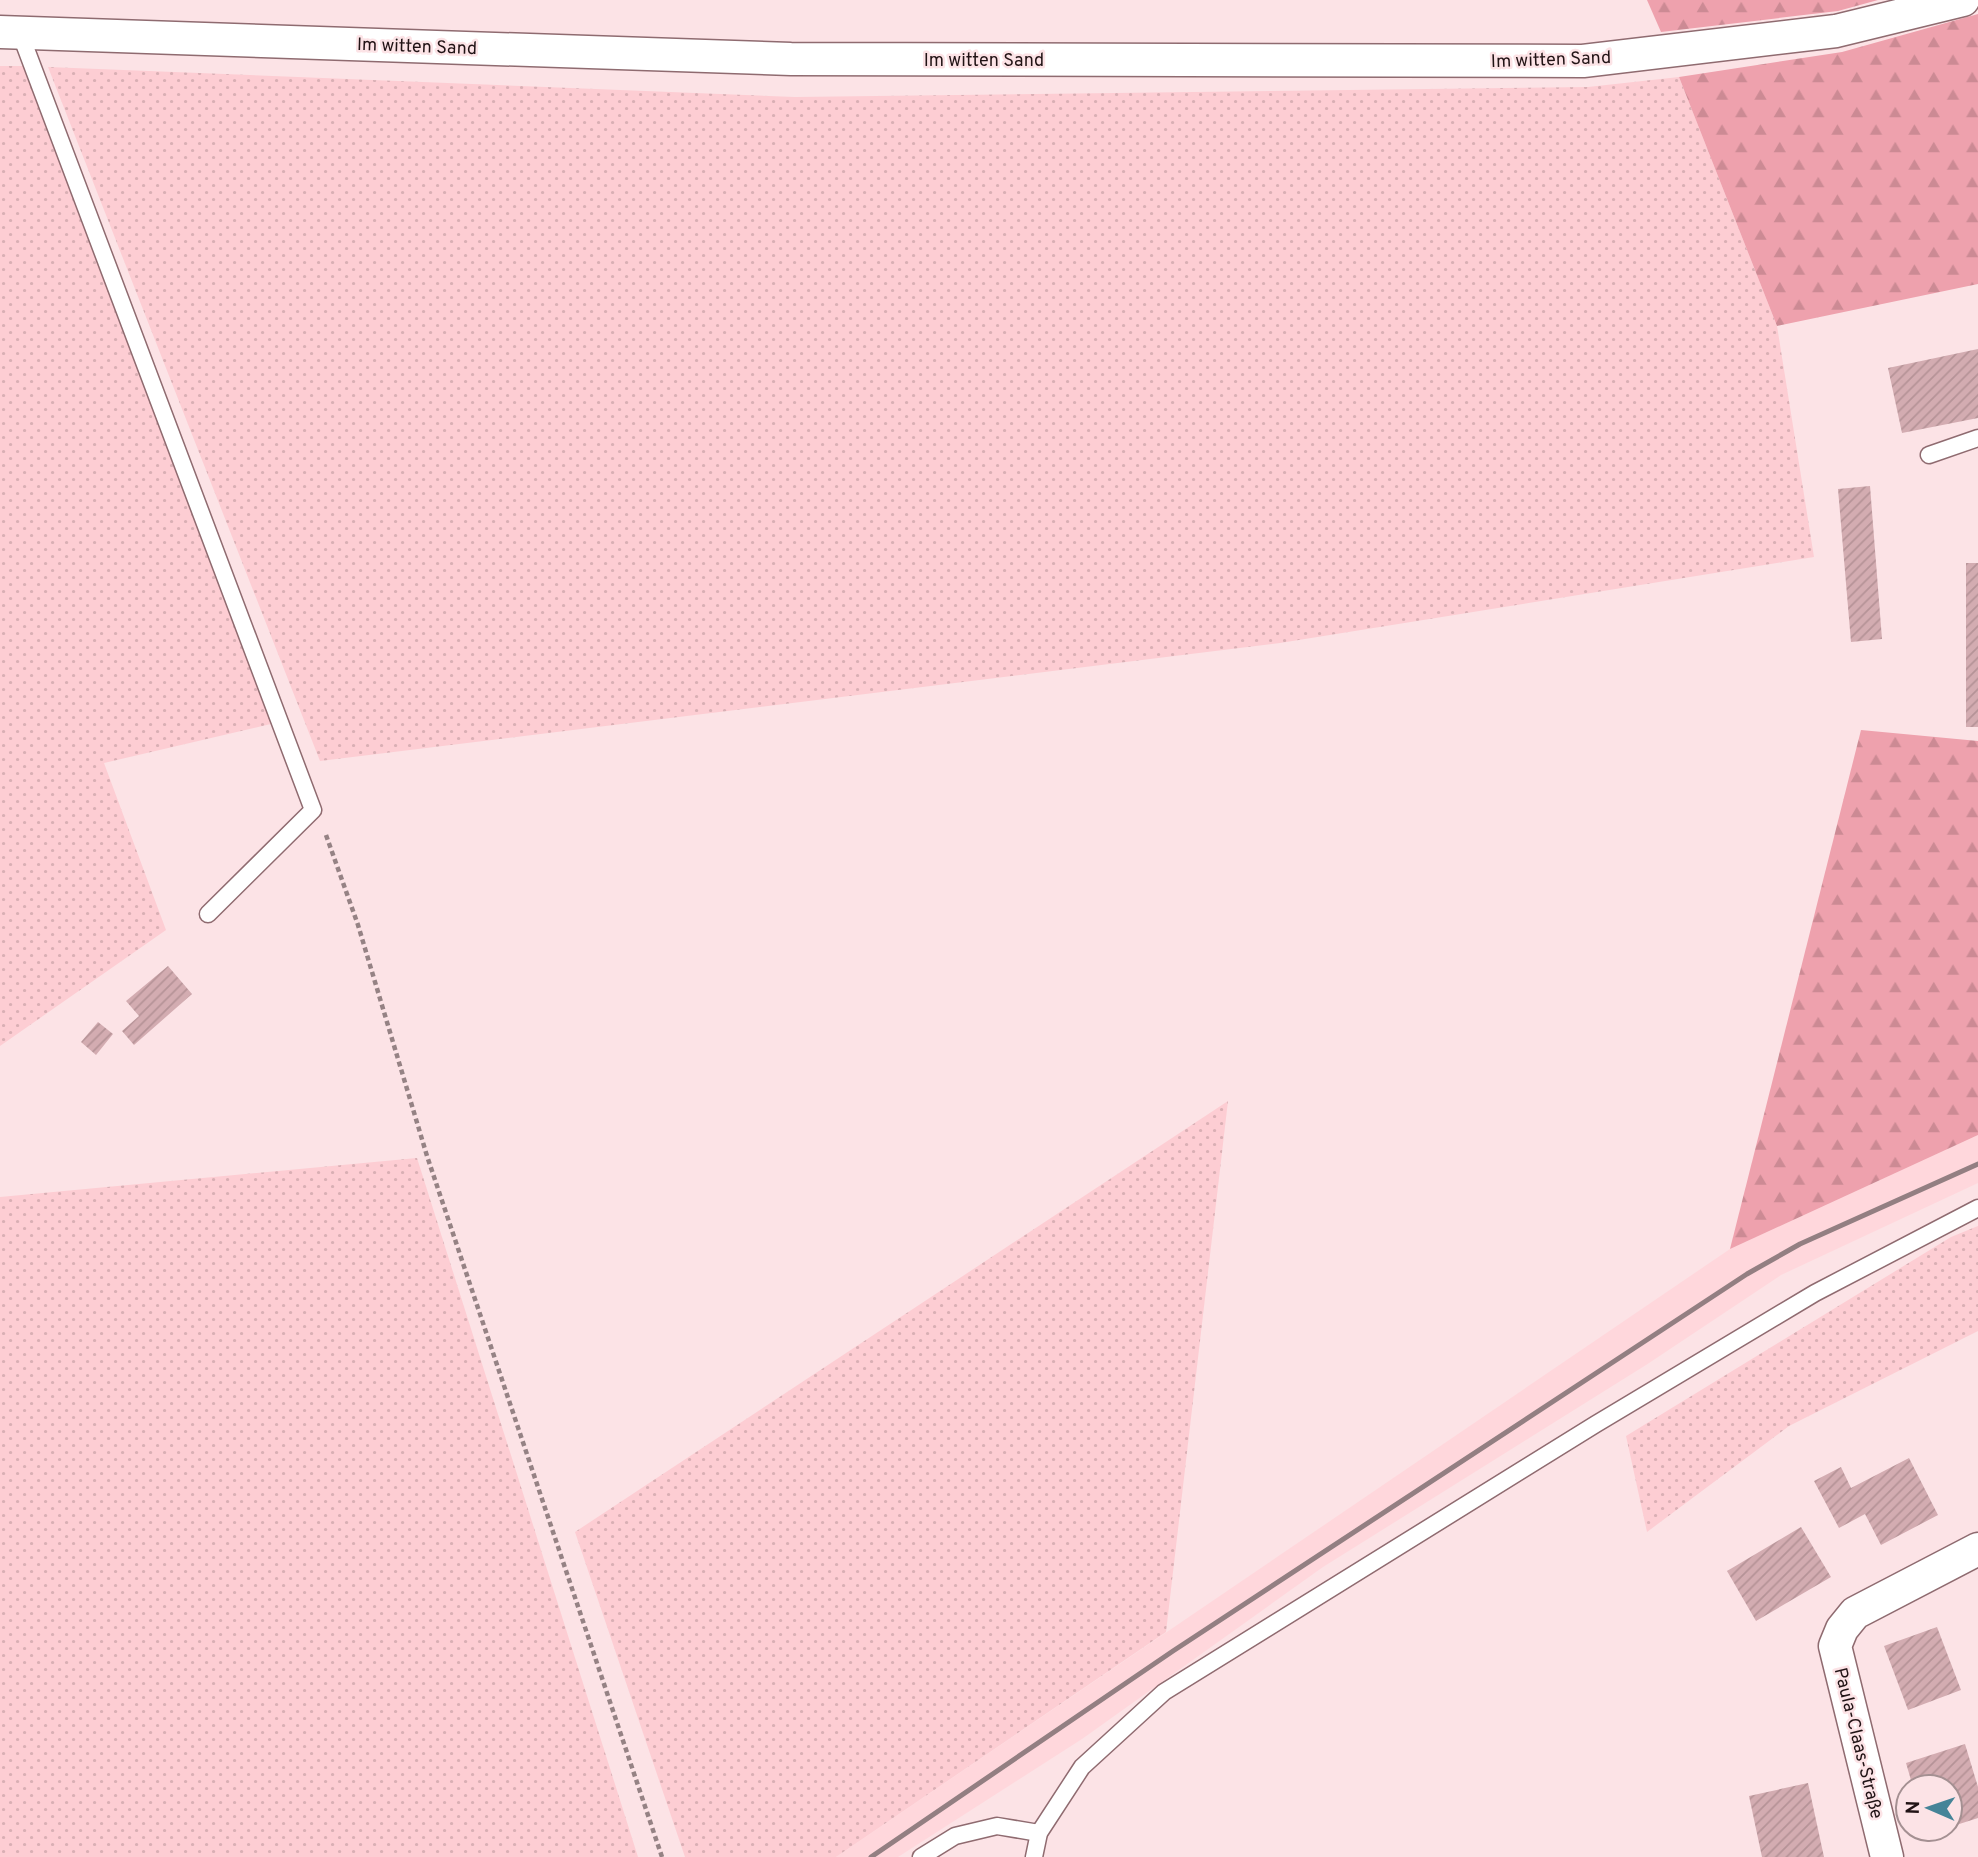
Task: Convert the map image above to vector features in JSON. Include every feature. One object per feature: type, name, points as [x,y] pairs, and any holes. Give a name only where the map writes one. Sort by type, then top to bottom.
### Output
[{"type":"street","name":"Im witten Sand","points":[[10,32],[790,60],[1583,61],[1836,31],[1963,0]]},
{"type":"street","name":"Paula-Claas-Straße","points":[[1887,1857],[1835,1646],[1842,1629],[1854,1613],[1978,1549]]},
{"type":"lane","points":[[10,32],[313,810],[208,914]]},
{"type":"lane","points":[[1930,455],[1978,438]]},
{"type":"lane","points":[[1034,1857],[1039,1833],[1082,1766],[1164,1692],[1596,1424],[1815,1293],[1978,1208]]},
{"type":"lane","points":[[921,1857],[955,1836],[997,1826],[1039,1833]]},
{"type":"path","points":[[313,810],[330,843],[350,902],[431,1169],[662,1857]]},
{"type":"shaded area","points":[[0,66],[25,66],[275,723],[104,763],[166,930],[0,1046]]},
{"type":"shaded area","points":[[48,67],[795,97],[1588,87],[1679,77],[1777,326],[1814,557],[1280,643],[320,761]]},
{"type":"shaded area","points":[[1228,1101],[1166,1632],[836,1857],[685,1857],[575,1532]]},
{"type":"shaded area","points":[[1978,1135],[1978,1183],[1781,1275],[1646,1365],[1323,1567],[1082,1739],[898,1857],[836,1857],[1730,1249]]},
{"type":"shaded area","points":[[417,1158],[638,1857],[0,1857],[0,1197]]},
{"type":"shaded area","points":[[1978,1226],[1978,1331],[1789,1426],[1647,1532],[1626,1436],[1951,1237]]},
{"type":"green space","points":[[1647,0],[1878,0],[1838,11],[1661,32]]},
{"type":"green space","points":[[1978,14],[1978,284],[1777,326],[1679,77],[1842,52]]},
{"type":"green space","points":[[1861,730],[1978,741],[1978,1135],[1730,1249]]},
{"type":"building","points":[[1978,349],[1978,418],[1902,433],[1888,368]]},
{"type":"building","points":[[1870,486],[1882,639],[1851,642],[1838,489]]},
{"type":"building","points":[[1966,563],[1978,563],[1978,727],[1966,727]]},
{"type":"building","points":[[168,966],[192,994],[134,1045],[122,1031],[139,1016],[126,1001]]},
{"type":"building","points":[[98,1022],[113,1034],[96,1055],[81,1042]]},
{"type":"building","points":[[1909,1458],[1938,1515],[1881,1545],[1865,1514],[1839,1528],[1814,1481],[1841,1467],[1851,1488]]},
{"type":"building","points":[[1801,1527],[1831,1577],[1756,1621],[1727,1571]]},
{"type":"building","points":[[1937,1627],[1961,1690],[1908,1710],[1884,1646]]},
{"type":"building","points":[[1965,1744],[1978,1787],[1978,1818],[1964,1822],[1964,1773],[1909,1773],[1906,1763]]},
{"type":"building","points":[[1808,1783],[1824,1857],[1762,1857],[1749,1796]]},
{"type":"railway","points":[[871,1857],[1173,1651],[1747,1274],[1800,1244],[1978,1164]]}]
